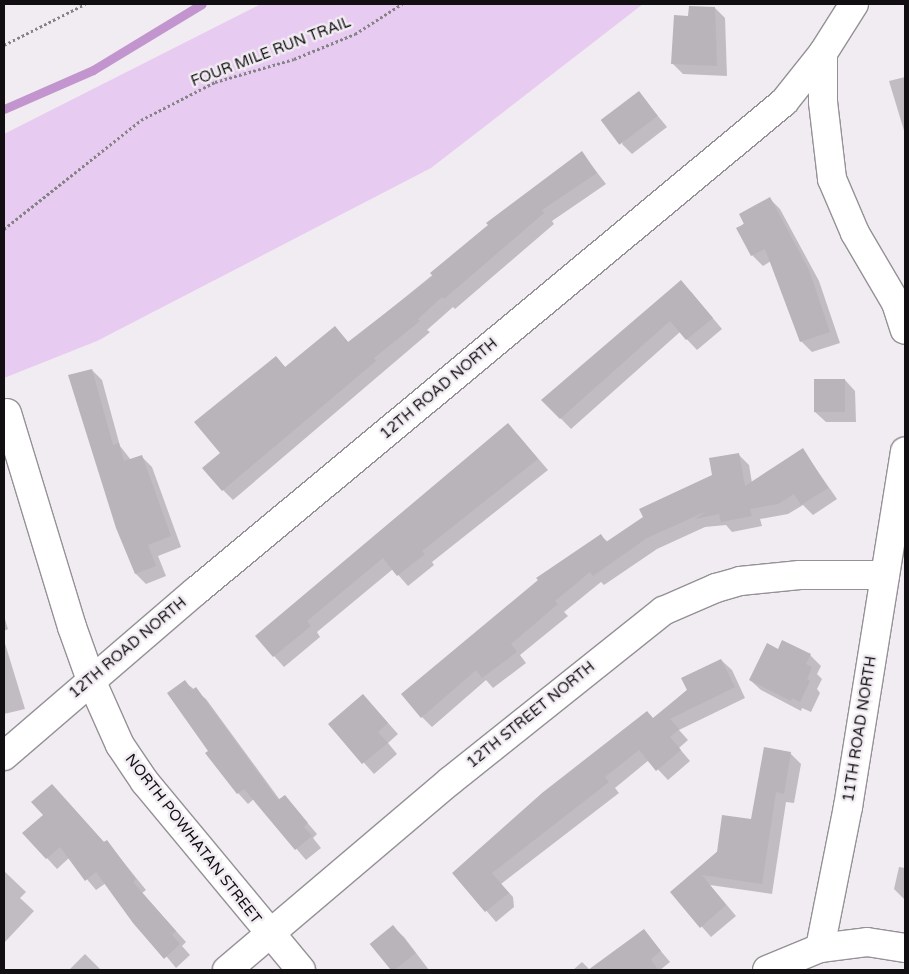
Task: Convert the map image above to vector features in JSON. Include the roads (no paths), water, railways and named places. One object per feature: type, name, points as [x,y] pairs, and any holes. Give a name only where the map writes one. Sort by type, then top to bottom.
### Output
[{"type":"street","name":"12TH ROAD NORTH","points":[[4,756],[91,680],[784,102],[823,53],[854,4]]},
{"type":"street","points":[[823,53],[823,102],[832,179],[855,233],[896,303],[905,330]]},
{"type":"street","name":"NORTH POWHATAN STREET","points":[[7,413],[91,680],[120,745],[145,782],[269,934],[301,970]]},
{"type":"street","name":"11TH ROAD NORTH","points":[[820,948],[848,807],[905,452]]},
{"type":"street","name":"12TH STREET NORTH","points":[[227,970],[472,763],[663,611],[716,588],[740,581],[800,575],[885,575]]},
{"type":"street","points":[[767,970],[820,948],[867,942],[905,948]]},
{"type":"waterway","points":[[4,109],[93,70],[202,4]]}]
